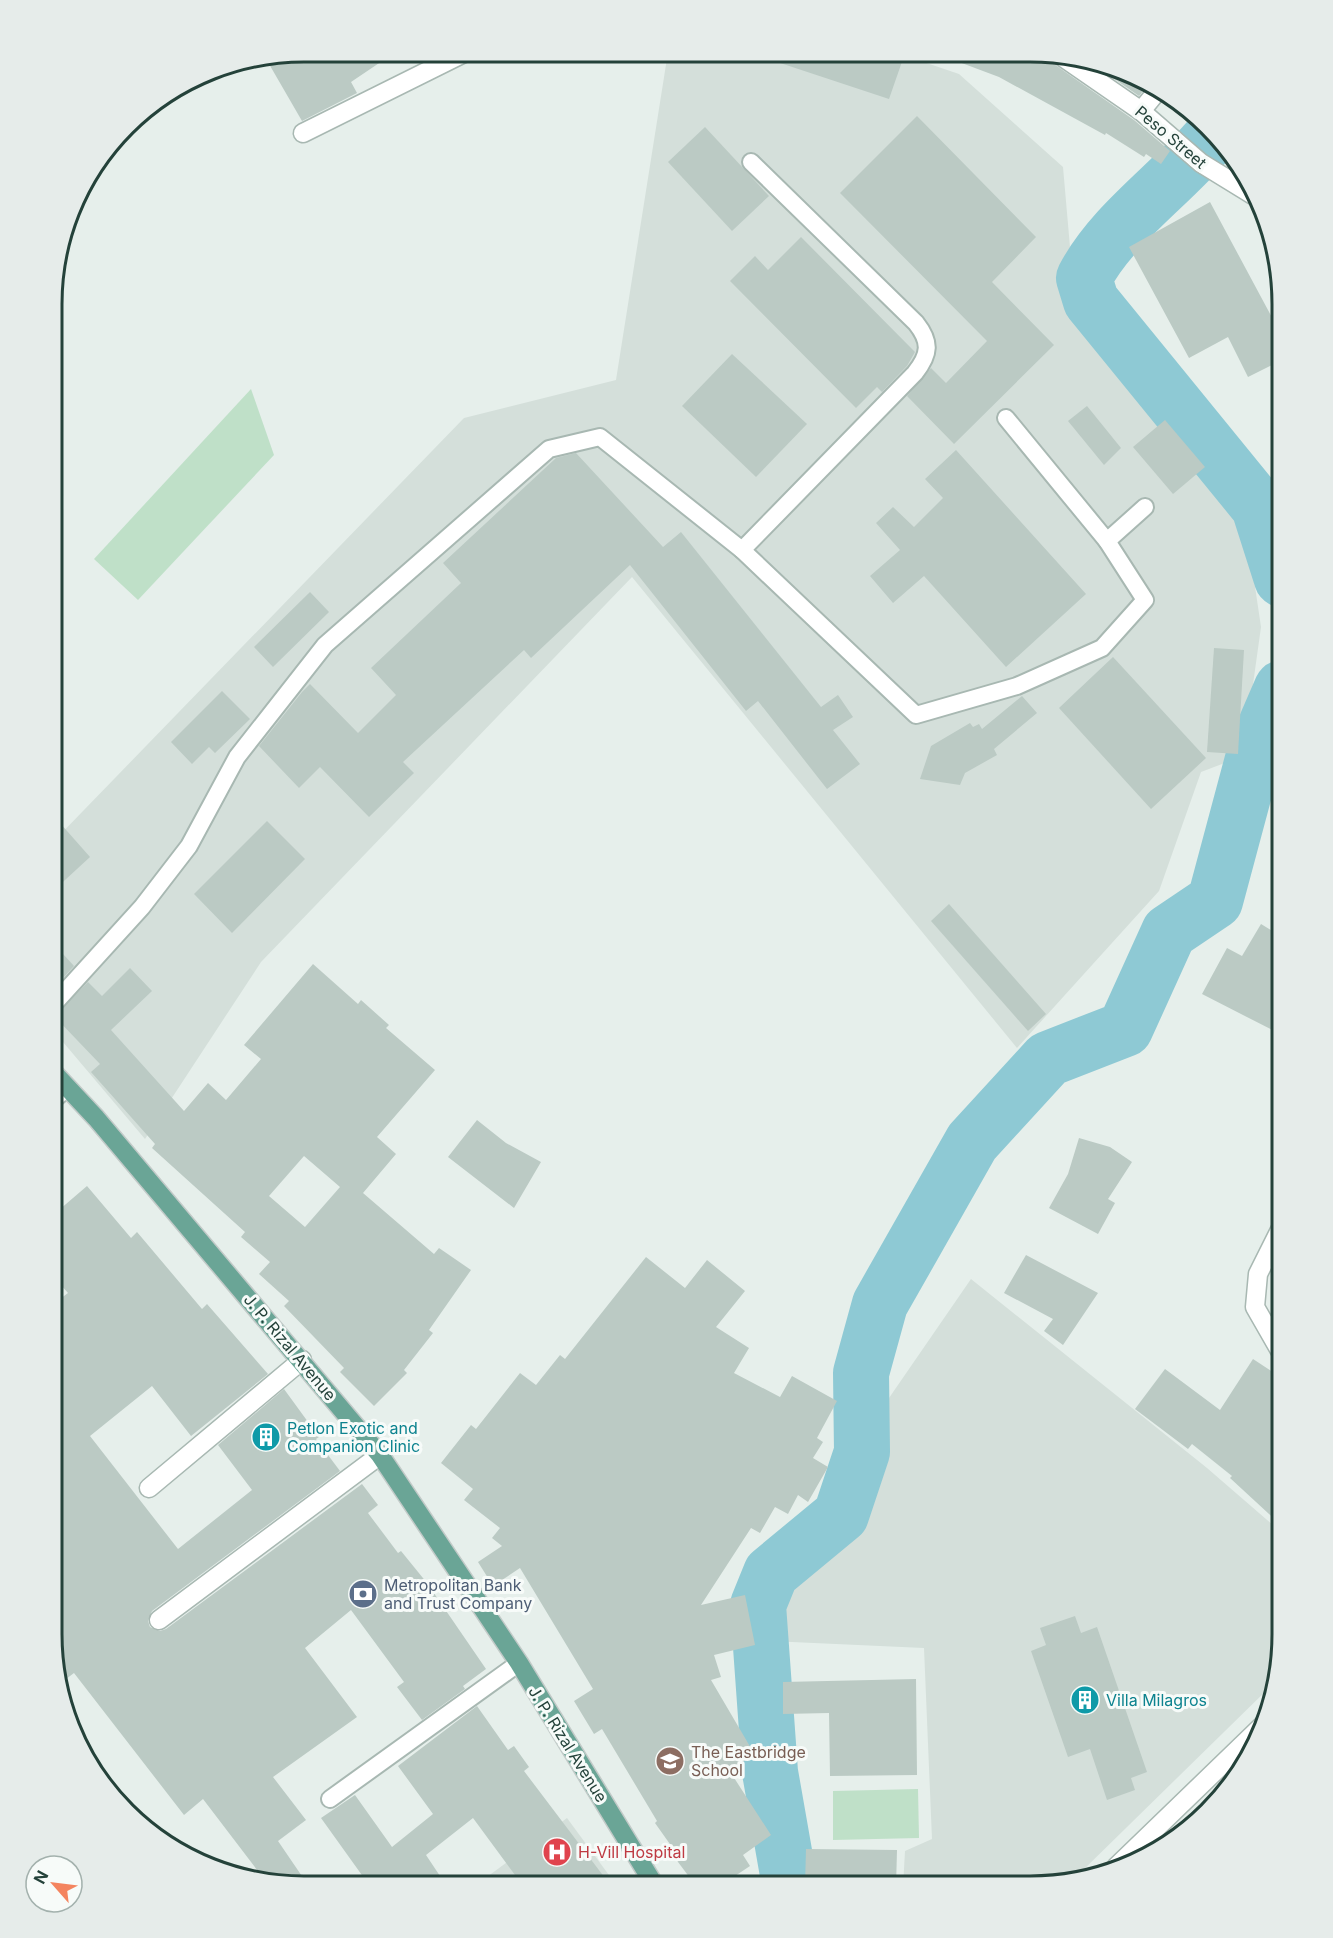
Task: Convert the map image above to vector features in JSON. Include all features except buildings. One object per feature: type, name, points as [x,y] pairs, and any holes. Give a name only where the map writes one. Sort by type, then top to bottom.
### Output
[{"type":"main road","name":"J. P. Rizal Avenue","points":[[62,1082],[302,1360],[380,1455],[519,1664],[650,1876]]},
{"type":"street","points":[[303,133],[446,62]]},
{"type":"street","name":"Peso Street","points":[[1076,66],[1141,111],[1201,164],[1243,189]]},
{"type":"street","points":[[1141,111],[1153,96]]},
{"type":"street","points":[[1272,1246],[1258,1274],[1255,1307],[1272,1337]]},
{"type":"street","points":[[149,1488],[302,1360]]},
{"type":"street","points":[[159,1620],[380,1455]]},
{"type":"street","points":[[1128,1856],[1248,1739]]},
{"type":"lane","points":[[742,550],[915,373],[925,361],[929,348],[925,335],[916,323],[751,162]]},
{"type":"lane","points":[[62,995],[142,907],[189,846],[237,757],[325,645],[549,449],[600,437],[742,550],[915,715],[1017,686],[1102,648],[1145,600],[1107,541],[1006,418]]},
{"type":"lane","points":[[1107,541],[1145,507]]},
{"type":"lane","points":[[62,1092],[67,1088]]},
{"type":"lane","points":[[330,1799],[519,1664]]},
{"type":"shaded area","points":[[666,62],[924,62],[959,74],[1063,167],[1075,304],[1246,526],[1261,627],[1243,756],[1201,772],[1159,891],[1017,1048],[632,577],[261,962],[145,1139],[62,1041],[62,833],[464,418],[616,380]]},
{"type":"shaded area","name":"Villa Milagros","points":[[971,1279],[1207,1468],[1272,1524],[1272,1634],[1264,1693],[1083,1871],[1045,1876],[904,1876],[905,1851],[932,1839],[924,1648],[770,1641],[775,1578],[854,1520],[889,1398]]},
{"type":"shaded area","name":"H-Vill Hospital","points":[[567,1818],[610,1876],[488,1876]]},
{"type":"green space","points":[[251,389],[274,455],[138,600],[94,559]]},
{"type":"green space","points":[[918,1789],[919,1838],[833,1840],[833,1791]]},
{"type":"waterway","points":[[1208,140],[1126,222],[1096,258],[1084,278],[1091,301],[1259,507],[1272,548]]},
{"type":"waterway","points":[[788,1876],[770,1772],[758,1605],[771,1573],[841,1515],[862,1452],[861,1373],[880,1304],[972,1142],[1048,1059],[1125,1029],[1169,932],[1215,901],[1256,748],[1272,711]]},
{"type":"place","name":"Petlon Exotic and Companion Clinic","points":[[266,1437]]},
{"type":"place","name":"Metropolitan Bank and Trust Company","points":[[363,1594]]},
{"type":"place","name":"Villa Milagros","points":[[1085,1700]]},
{"type":"place","name":"The Eastbridge School","points":[[670,1761]]},
{"type":"place","name":"H-Vill Hospital","points":[[557,1852]]}]
